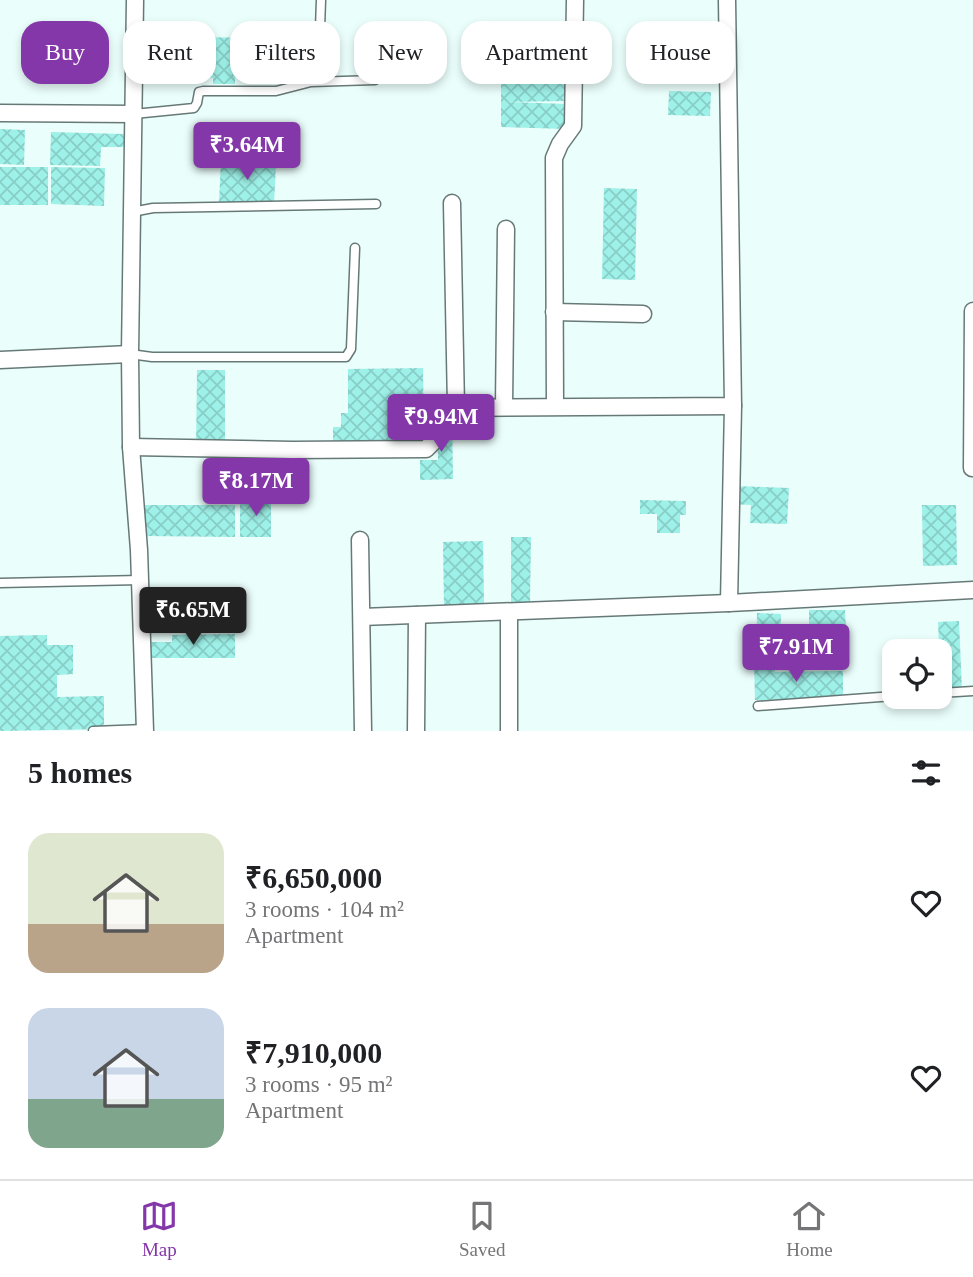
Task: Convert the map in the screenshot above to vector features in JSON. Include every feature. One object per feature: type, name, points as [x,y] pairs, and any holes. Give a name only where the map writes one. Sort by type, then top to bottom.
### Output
[{"type":"street","points":[[135,0],[131,447],[140,580],[145,730]]},
{"type":"street","points":[[555,406],[554,158],[559,144],[573,126],[575,0]]},
{"type":"street","points":[[727,0],[733,406],[729,603]]},
{"type":"street","points":[[0,113],[134,114]]},
{"type":"street","points":[[452,203],[456,407]]},
{"type":"street","points":[[504,406],[506,229]]},
{"type":"street","points":[[972,468],[973,311]]},
{"type":"street","points":[[555,312],[643,314]]},
{"type":"street","points":[[0,360],[130,354]]},
{"type":"street","points":[[131,447],[426,449],[433,442],[434,411],[443,408],[733,406]]},
{"type":"street","points":[[360,540],[363,731]]},
{"type":"street","points":[[362,617],[729,603],[973,590]]},
{"type":"street","points":[[509,612],[509,731]]},
{"type":"street","points":[[416,731],[417,615]]},
{"type":"lane","points":[[320,21],[321,0]]},
{"type":"lane","points":[[134,114],[151,110],[194,108],[199,92],[203,91],[276,90],[311,82],[354,81]]},
{"type":"lane","points":[[132,212],[153,208],[376,205]]},
{"type":"lane","points":[[130,354],[152,357],[346,357],[351,349],[355,248]]},
{"type":"lane","points":[[0,583],[140,580]]},
{"type":"lane","points":[[952,692],[973,691]]},
{"type":"lane","points":[[758,706],[882,697]]},
{"type":"lane","points":[[93,731],[145,730]]},
{"type":"building","points":[[216,37],[230,38],[230,84],[216,84]]},
{"type":"building","points":[[501,84],[567,84],[567,101],[505,102],[567,104],[566,129],[501,127]]},
{"type":"building","points":[[669,91],[711,92],[710,116],[668,115]]},
{"type":"building","points":[[0,129],[25,130],[24,165],[0,164]]},
{"type":"building","points":[[51,132],[124,134],[124,147],[101,147],[100,166],[50,165]]},
{"type":"building","points":[[221,161],[276,163],[274,204],[219,202]]},
{"type":"building","points":[[0,167],[48,167],[48,205],[0,205]]},
{"type":"building","points":[[51,167],[105,168],[104,206],[51,204]]},
{"type":"building","points":[[604,188],[637,189],[635,280],[602,279]]},
{"type":"building","points":[[423,368],[424,445],[333,446],[333,427],[341,427],[341,413],[348,413],[348,369]]},
{"type":"building","points":[[197,370],[225,370],[225,447],[196,447]]},
{"type":"building","points":[[452,415],[453,479],[420,480],[420,460],[438,460],[438,416]]},
{"type":"building","points":[[228,463],[259,463],[260,498],[228,498]]},
{"type":"building","points":[[732,486],[789,488],[787,524],[750,523],[751,505],[732,504]]},
{"type":"building","points":[[240,500],[271,500],[271,537],[240,537]]},
{"type":"building","points":[[640,500],[686,501],[686,515],[680,515],[680,533],[657,533],[657,514],[640,514]]},
{"type":"building","points":[[145,505],[235,505],[235,537],[145,536]]},
{"type":"building","points":[[922,505],[956,505],[957,565],[923,566]]},
{"type":"building","points":[[511,537],[531,537],[530,603],[511,603]]},
{"type":"building","points":[[483,541],[484,604],[444,605],[443,542]]},
{"type":"building","points":[[809,610],[845,610],[846,630],[809,630]]},
{"type":"building","points":[[757,613],[781,614],[780,659],[756,659]]},
{"type":"building","points":[[959,621],[962,691],[952,691],[952,639],[939,639],[938,622]]},
{"type":"building","points":[[235,634],[235,658],[143,658],[143,642],[172,642],[172,635]]},
{"type":"building","points":[[47,635],[47,645],[73,645],[73,674],[57,675],[57,697],[104,696],[104,729],[0,731],[0,636]]},
{"type":"building","points":[[775,661],[775,672],[843,671],[843,699],[755,700],[754,662]]}]
